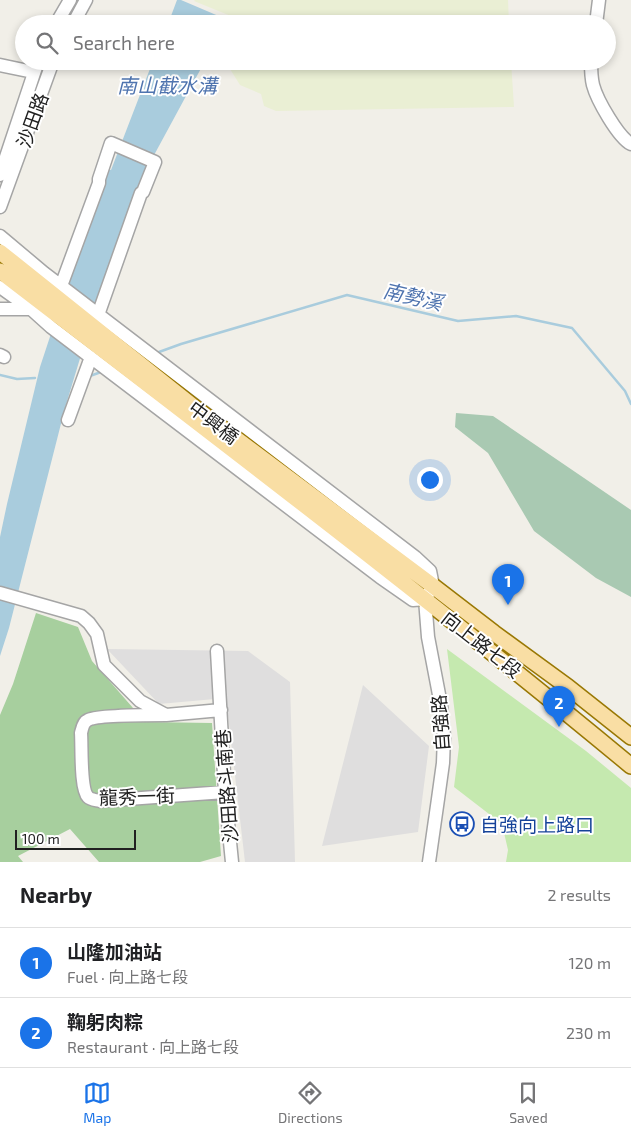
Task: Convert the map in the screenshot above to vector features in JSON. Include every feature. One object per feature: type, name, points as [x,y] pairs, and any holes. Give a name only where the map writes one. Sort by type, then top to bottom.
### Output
[{"type":"main road","name":"中興橋","points":[[0,252],[199,411],[433,586]]},
{"type":"main road","name":"中興橋","points":[[0,271],[425,600]]},
{"type":"main road","name":"向上路七段","points":[[433,586],[568,687],[631,737]]},
{"type":"main road","name":"向上路七段","points":[[425,600],[521,675],[631,766]]},
{"type":"street","points":[[61,15],[69,0],[85,0],[78,15]]},
{"type":"street","points":[[597,15],[599,0]]},
{"type":"street","points":[[0,65],[15,66]]},
{"type":"street","name":"沙田路","points":[[0,173],[35,70]]},
{"type":"street","name":"沙田路","points":[[0,207],[50,70]]},
{"type":"street","points":[[591,70],[593,86],[603,108],[618,132],[631,144]]},
{"type":"street","points":[[61,286],[100,183],[99,180],[111,143],[155,162],[141,194],[98,315]]},
{"type":"street","points":[[0,236],[98,315],[415,557],[430,571],[433,586],[425,600],[413,600],[380,577],[0,287]]},
{"type":"street","points":[[0,309],[31,309]]},
{"type":"street","points":[[68,420],[91,357]]},
{"type":"street","points":[[0,593],[81,616],[97,634],[104,665],[140,701],[166,715]]},
{"type":"street","name":"自強路","points":[[425,600],[428,637],[441,705],[444,736],[443,763],[428,862]]},
{"type":"street","name":"沙田路斗南巷","points":[[218,651],[225,792],[232,862]]},
{"type":"street","name":"沙田路斗南巷","points":[[166,715],[221,710]]},
{"type":"street","name":"龍秀一街","points":[[166,715],[99,717],[86,721],[81,733],[83,787],[88,797],[100,801],[225,792]]},
{"type":"shaded area","points":[[107,649],[248,651],[290,682],[295,862],[245,862],[226,698],[159,704]]},
{"type":"shaded area","points":[[363,685],[429,746],[418,832],[322,846]]},
{"type":"green space","points":[[508,0],[509,15],[228,15],[194,1]]},
{"type":"green space","points":[[231,70],[512,70],[514,107],[276,111],[264,106],[261,94],[240,85]]},
{"type":"green space","points":[[456,413],[493,416],[631,510],[631,597],[596,578],[534,531],[488,453],[455,427]]},
{"type":"green space","points":[[36,613],[78,627],[92,661],[133,708],[148,722],[212,723],[221,856],[200,862],[99,862],[70,829],[18,856],[23,862],[0,862],[0,715],[13,684]]},
{"type":"green space","points":[[447,649],[586,751],[631,788],[631,862],[506,862],[508,850],[502,824],[454,787],[459,747]]},
{"type":"water","points":[[177,0],[181,0],[216,15],[171,15]]},
{"type":"water","name":"南山截水溝","points":[[150,70],[200,70],[153,157],[141,189],[137,189],[98,299],[65,408],[9,628],[0,656],[0,537],[7,504],[40,367],[88,224],[106,179],[103,176],[107,169],[111,170]]},
{"type":"waterway","name":"南勢溪","points":[[159,352],[347,295],[458,321],[516,316],[572,328],[625,391],[631,404]]},
{"type":"waterway","name":"南勢溪","points":[[90,376],[101,372]]},
{"type":"waterway","name":"南勢溪","points":[[0,375],[17,379],[35,378]]},
{"type":"place","name":"山隆加油站","points":[[508,605]]},
{"type":"place","name":"鞠躬肉粽","points":[[559,727]]},
{"type":"place","name":"自強向上路口","points":[[462,824]]}]
